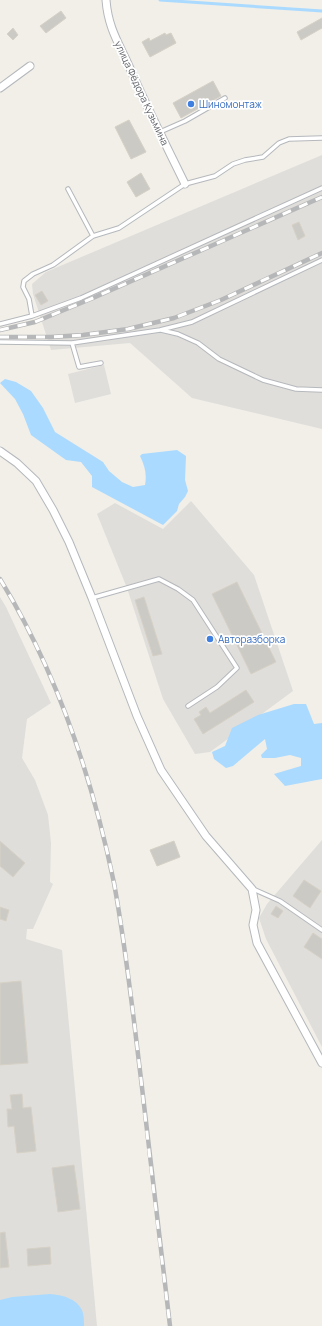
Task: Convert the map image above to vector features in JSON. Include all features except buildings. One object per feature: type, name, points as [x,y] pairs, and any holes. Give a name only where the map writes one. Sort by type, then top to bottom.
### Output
[{"type":"street","name":"улица Фёдора Кузьмина","points":[[106,0],[107,15],[113,32],[145,104],[185,184]]},
{"type":"street","points":[[0,88],[30,66]]},
{"type":"street","points":[[0,451],[17,463],[36,481],[53,510],[69,542],[137,716],[161,770],[206,836],[252,889],[256,910],[253,925],[257,943],[322,1063]]},
{"type":"lane","points":[[160,132],[185,121],[225,98]]},
{"type":"lane","points":[[32,316],[29,299],[23,287],[24,281],[33,274],[53,265],[93,236],[119,228],[185,184],[215,176],[233,164],[263,157],[278,143],[288,139],[322,138]]},
{"type":"lane","points":[[0,324],[32,316],[81,298],[322,188]]},
{"type":"lane","points":[[68,189],[93,236]]},
{"type":"lane","points":[[0,342],[72,343],[160,330],[192,322],[322,260]]},
{"type":"lane","points":[[160,330],[178,334],[198,343],[219,359],[264,380],[296,389],[322,390]]},
{"type":"lane","points":[[72,343],[79,367],[101,363]]},
{"type":"lane","points":[[92,598],[159,579],[178,589],[193,600],[237,668],[217,688],[188,706]]},
{"type":"lane","points":[[252,889],[280,901],[322,930]]},
{"type":"shaded area","points":[[322,155],[322,429],[192,398],[130,343],[51,350],[33,294],[32,284],[46,272]]},
{"type":"shaded area","points":[[104,365],[111,394],[75,403],[68,374]]},
{"type":"shaded area","name":"Авторазборка","points":[[191,501],[254,575],[293,691],[210,752],[195,754],[163,699],[127,588],[97,514],[115,503],[163,529]]},
{"type":"shaded area","points":[[0,597],[51,703],[27,719],[22,758],[35,780],[48,815],[51,843],[50,882],[53,884],[33,929],[27,929],[26,939],[62,950],[97,1326],[0,1326]]},
{"type":"shaded area","points":[[322,840],[322,1047],[266,939],[259,918],[267,904]]},
{"type":"water","points":[[5,379],[16,382],[31,391],[43,408],[55,432],[103,462],[109,471],[122,482],[133,487],[145,485],[145,470],[140,456],[142,454],[177,450],[186,456],[185,480],[188,491],[179,504],[177,511],[163,525],[92,487],[92,476],[81,462],[66,460],[31,435],[23,414],[15,399],[0,383]]},
{"type":"water","points":[[294,704],[306,704],[314,724],[322,723],[322,779],[285,786],[274,774],[301,766],[301,758],[290,755],[275,758],[262,758],[261,755],[267,749],[265,739],[233,766],[226,768],[214,759],[212,752],[225,746],[232,728],[258,715]]},
{"type":"water","points":[[50,1294],[64,1296],[76,1303],[83,1312],[84,1326],[0,1326],[0,1300],[12,1297]]},
{"type":"waterway","points":[[160,0],[322,11]]},
{"type":"railway","points":[[0,330],[35,322],[322,197]]},
{"type":"railway","points":[[0,337],[51,337],[83,335],[128,329],[174,318],[221,300],[322,253]]},
{"type":"railway","points":[[0,579],[39,651],[55,688],[83,765],[105,843],[114,883],[126,956],[170,1326]]},
{"type":"place","name":"Шиномонтаж","points":[[191,104]]},
{"type":"place","name":"Авторазборка","points":[[210,639]]}]
